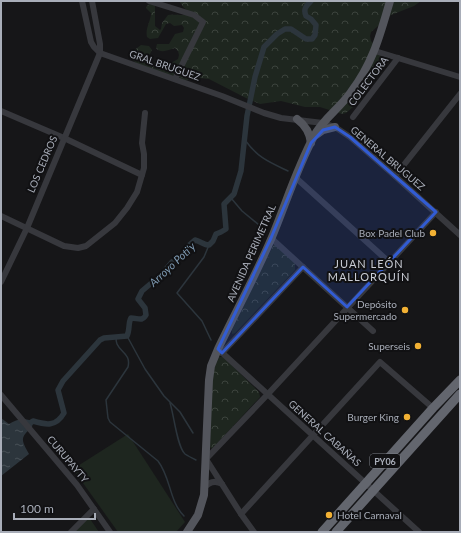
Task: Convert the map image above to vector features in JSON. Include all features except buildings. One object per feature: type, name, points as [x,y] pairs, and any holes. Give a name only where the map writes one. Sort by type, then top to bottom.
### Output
[{"type":"highway","name":"PY06","points":[[322,532],[460,380]]},
{"type":"highway","name":"PY06","points":[[336,532],[459,397]]},
{"type":"main road","name":"AVENIDA PERIMETRAL","points":[[187,532],[198,515],[203,501],[211,366],[220,351],[271,238],[295,178],[312,141],[323,123],[336,110],[357,84],[369,64],[375,51],[390,1]]},
{"type":"main road","points":[[297,119],[306,128],[312,141],[323,130],[336,128],[336,110]]},
{"type":"street","points":[[82,1],[91,42],[100,53]]},
{"type":"street","points":[[92,1],[100,44],[100,53]]},
{"type":"street","points":[[149,1],[194,16],[203,22],[175,79]]},
{"type":"street","points":[[375,51],[460,76]]},
{"type":"street","name":"GRAL BRUGUEZ","points":[[100,53],[222,96]]},
{"type":"street","name":"LOS CEDROS","points":[[1,282],[27,228],[100,53]]},
{"type":"street","name":"COLECTORA","points":[[353,117],[398,58]]},
{"type":"street","points":[[395,176],[460,94]]},
{"type":"street","name":"GENERAL BRUGUEZ","points":[[222,96],[281,118],[323,123],[336,128],[350,137],[436,212],[460,235]]},
{"type":"street","points":[[1,112],[64,138],[142,175]]},
{"type":"street","points":[[1,216],[64,246],[78,248],[86,246],[115,223],[137,192],[144,168],[142,143],[145,114]]},
{"type":"street","points":[[295,178],[389,262]]},
{"type":"street","points":[[254,532],[206,459],[436,212]]},
{"type":"street","points":[[271,238],[373,331]]},
{"type":"street","points":[[220,351],[303,267]]},
{"type":"street","name":"GENERAL CABAÑAS","points":[[220,351],[419,532]]},
{"type":"street","points":[[241,514],[314,436],[380,362],[433,408]]},
{"type":"street","points":[[450,390],[459,397]]},
{"type":"street","name":"CURUPAYTY","points":[[1,395],[76,485],[110,532]]},
{"type":"street","points":[[204,488],[213,482],[222,484]]},
{"type":"street","points":[[71,532],[94,509]]},
{"type":"highlighted area","points":[[335,127],[350,137],[436,212],[347,307],[303,267],[222,353],[218,349],[271,238],[311,143],[323,130]]},
{"type":"green space","points":[[179,1],[421,1],[414,6],[391,15],[371,32],[371,41],[377,47],[381,56],[382,66],[360,101],[346,113],[342,114],[320,107],[305,107],[281,101],[260,104],[209,79],[200,78],[183,81],[138,65],[131,56],[132,52],[141,45],[149,46],[152,50],[144,60],[145,64],[149,66],[156,61],[171,63],[178,59],[178,51],[175,48],[160,51],[156,48],[157,44],[169,44],[175,34],[183,32],[184,28],[182,25],[174,26],[170,23],[166,24],[158,38],[150,39],[147,37],[147,28],[151,13],[146,7],[149,4],[155,5],[155,26],[160,30],[162,23],[168,15],[182,15],[190,12],[184,8]]},
{"type":"green space","points":[[274,244],[295,263],[295,270],[235,333],[232,334],[232,330]]},
{"type":"green space","points":[[219,357],[223,357],[259,392],[260,397],[212,449],[210,447],[212,383],[213,371]]},
{"type":"green space","points":[[128,434],[185,522],[176,532],[118,532],[73,469]]},
{"type":"green space","points":[[88,516],[99,532],[73,532]]},
{"type":"water","points":[[1,418],[9,424],[20,420],[33,421],[32,427],[25,434],[23,439],[24,445],[29,454],[1,476]]},
{"type":"waterway","name":"Arroyo Poti'y","points":[[27,425],[33,421],[46,424],[58,421],[64,413],[58,390],[63,381],[100,340],[104,338],[127,336],[131,318],[141,319],[146,315],[145,308],[138,299],[142,291],[162,274],[172,262],[186,252],[187,247],[195,240],[209,245],[213,241],[216,234],[226,229],[224,204],[234,194],[241,171],[247,116],[255,77],[264,47],[277,34],[285,29],[291,29],[306,39],[312,39],[315,35],[316,25],[306,16],[305,11],[306,6],[311,1]]},
{"type":"waterway","points":[[245,140],[259,155],[269,162],[288,171]]},
{"type":"waterway","points":[[231,198],[242,211],[264,229]]},
{"type":"waterway","points":[[209,245],[204,257],[177,293],[202,321],[211,340]]},
{"type":"waterway","points":[[127,336],[145,369],[164,396],[180,412],[193,433]]},
{"type":"waterway","points":[[116,337],[117,344],[127,356],[129,363],[128,367],[106,400],[108,418],[110,422],[158,461],[165,475],[175,503],[184,516]]},
{"type":"waterway","points":[[170,403],[182,450],[185,454],[196,460]]},
{"type":"place","name":"Box Padel Club","points":[[433,233]]},
{"type":"place","name":"Depósito Supermercado","points":[[405,310]]},
{"type":"place","name":"Superseis","points":[[418,346]]},
{"type":"place","name":"Burger King","points":[[407,417]]},
{"type":"place","name":"Hotel Carnaval","points":[[329,515]]},
{"type":"district","name":"JUAN LEÓN MALLORQUÍN","points":[[369,269]]}]
